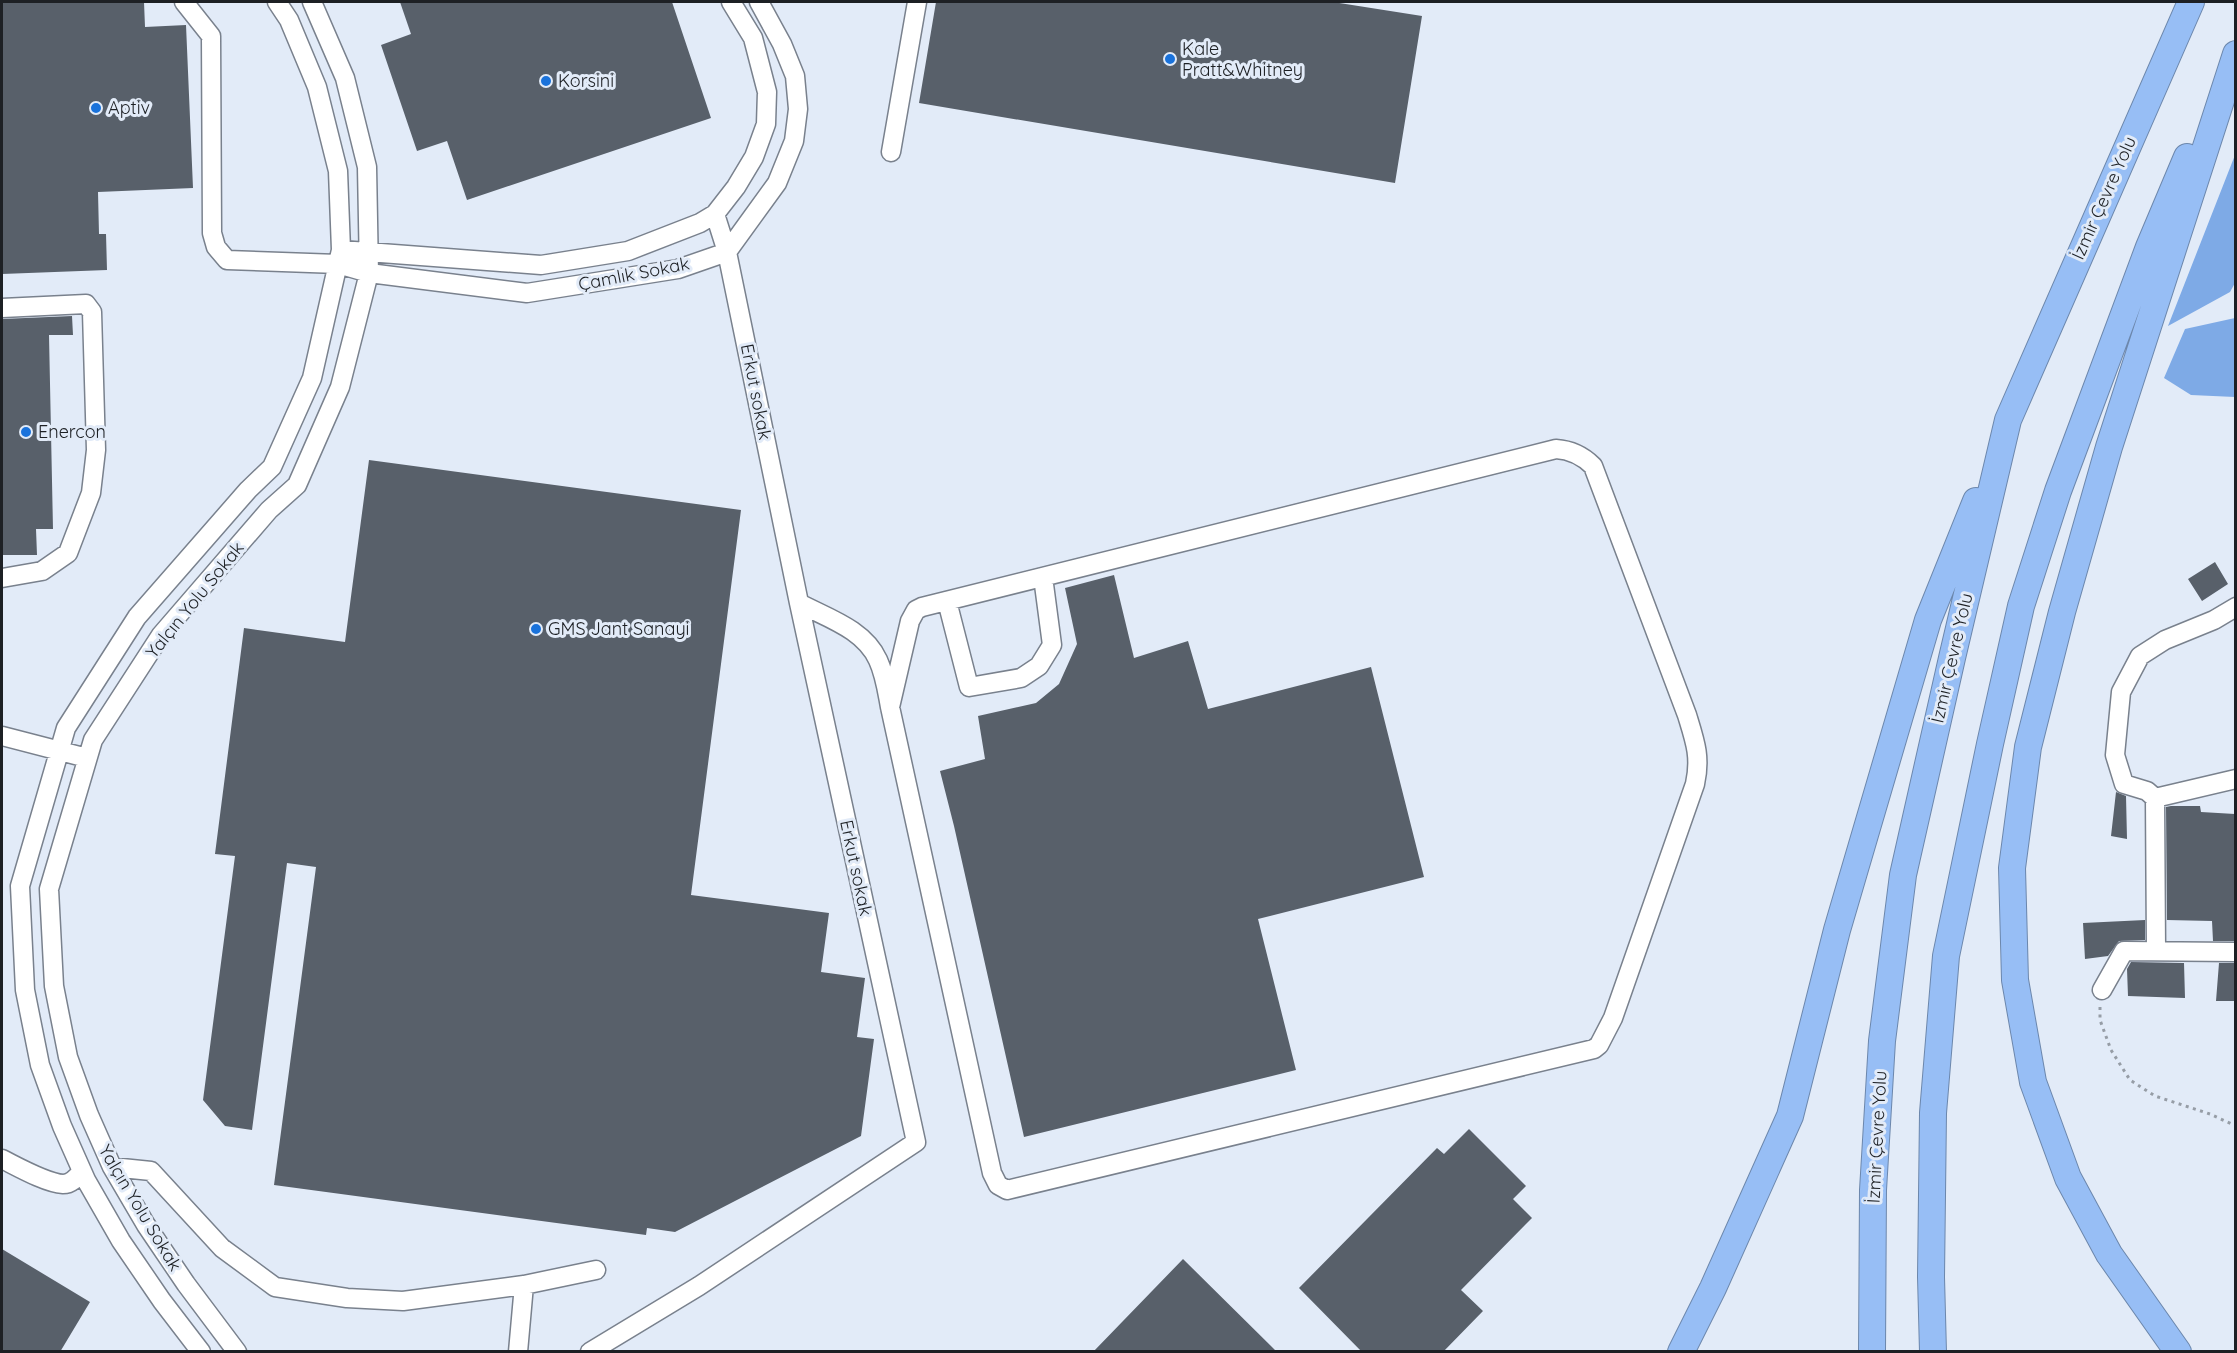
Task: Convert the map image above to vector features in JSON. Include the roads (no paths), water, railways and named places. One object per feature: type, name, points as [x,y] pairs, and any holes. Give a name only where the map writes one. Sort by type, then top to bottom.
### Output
[{"type":"highway","name":"İzmir Çevre Yolu","points":[[1872,1352],[1873,1190],[1881,1053],[1903,875],[2008,420],[2191,2]]},
{"type":"highway","points":[[1933,1352],[1931,1277],[1933,1113],[1946,956],[2021,606],[2058,491],[2149,247],[2235,43]]},
{"type":"highway","points":[[2178,1352],[2109,1254],[2083,1207],[2068,1178],[2033,1082],[2015,980],[2012,868],[2028,747],[2062,612],[2109,447],[2235,54]]},
{"type":"highway","points":[[1681,1352],[1713,1288],[1790,1116],[1837,930],[1928,621],[2008,420]]},
{"type":"street","points":[[184,2],[212,36],[212,233],[216,247],[227,260],[340,257]]},
{"type":"street","name":"Yalçın Yolu Sokak","points":[[201,1352],[162,1301],[122,1241],[82,1171],[62,1126],[40,1065],[25,990],[20,885],[66,728],[137,617],[248,490],[273,467],[312,378],[340,257],[338,171],[317,87],[289,20],[277,2]]},
{"type":"street","name":"Yalçın Yolu Sokak","points":[[237,1352],[186,1284],[146,1225],[112,1167],[89,1115],[68,1058],[54,986],[49,889],[93,740],[161,635],[269,510],[297,485],[340,387],[369,273],[367,167],[345,78],[312,2]]},
{"type":"street","name":"Çamlık Sokak","points":[[340,257],[369,253],[542,265],[628,251],[700,223],[715,214],[736,188],[754,157],[766,124],[767,92],[753,38],[731,2]]},
{"type":"street","points":[[728,252],[777,183],[794,141],[798,109],[795,76],[782,44],[759,2]]},
{"type":"street","points":[[891,152],[917,2]]},
{"type":"street","name":"Erkut sokak","points":[[590,1352],[699,1286],[916,1143],[799,603],[728,252],[715,214]]},
{"type":"street","name":"Çamlık Sokak","points":[[340,257],[369,273],[527,293],[678,269],[728,252]]},
{"type":"street","points":[[2,308],[86,304],[92,312],[96,450],[91,493],[68,553],[42,571],[2,578]]},
{"type":"street","points":[[799,603],[854,632],[864,640],[878,659],[992,1173],[994,1180],[1001,1188],[1007,1190],[1594,1049],[1599,1045],[1613,1018],[1695,784],[1699,766],[1694,736],[1687,715],[1593,466],[1574,452],[1556,449],[922,607],[913,614],[900,657],[890,707]]},
{"type":"street","points":[[947,601],[969,687],[1022,678],[1040,666],[1052,645],[1043,577]]},
{"type":"street","points":[[2156,950],[2155,798],[2147,791],[2124,784],[2115,754],[2121,692],[2140,656],[2165,640],[2214,620],[2235,608]]},
{"type":"street","points":[[2,736],[87,758]]},
{"type":"street","points":[[2155,798],[2235,779]]},
{"type":"street","points":[[2102,990],[2124,951],[2235,952]]},
{"type":"street","points":[[2,1159],[46,1179],[64,1184],[75,1180],[82,1171]]},
{"type":"street","points":[[112,1167],[151,1171],[222,1248],[275,1287],[347,1298],[404,1301],[524,1285],[596,1270]]},
{"type":"street","points":[[518,1352],[524,1285]]},
{"type":"place","name":"Kale Pratt&Whitney","points":[[1170,59]]},
{"type":"place","name":"Korsini","points":[[546,81]]},
{"type":"place","name":"Aptiv","points":[[96,108]]},
{"type":"place","name":"Enercon","points":[[26,432]]},
{"type":"place","name":"GMS Jant Sanayi","points":[[536,629]]}]
